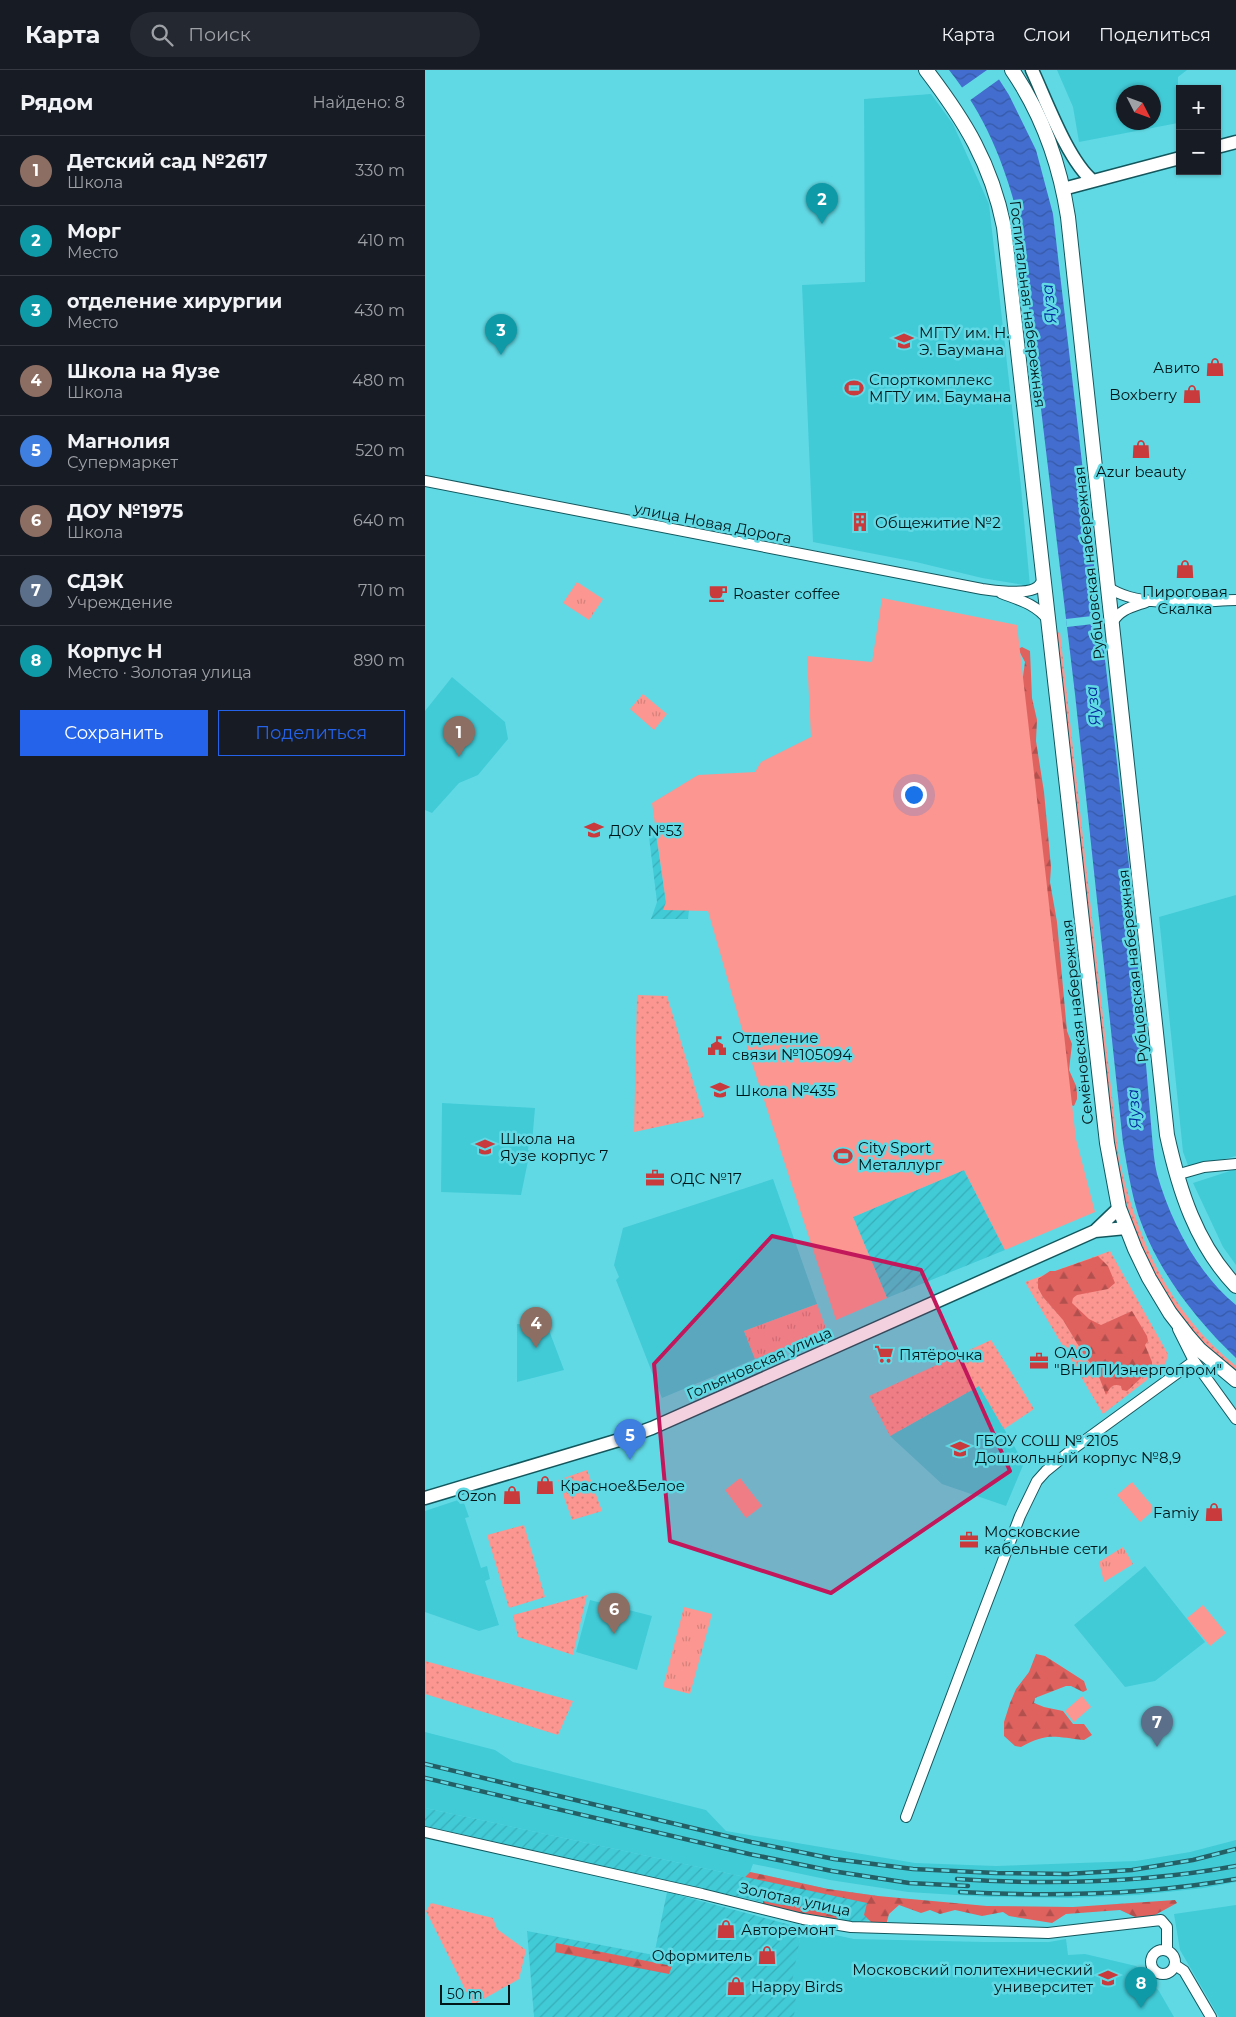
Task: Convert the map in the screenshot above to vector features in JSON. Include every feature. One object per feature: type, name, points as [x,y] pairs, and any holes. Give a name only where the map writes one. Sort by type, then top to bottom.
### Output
[{"type":"main road","name":"Госпитальная набережная","points":[[926,70],[949,98],[965,125],[983,157],[999,199],[1004,227],[1049,621]]},
{"type":"main road","name":"Рубцовская набережная","points":[[1012,70],[1037,114],[1059,172],[1063,189],[1167,1127],[1176,1175],[1190,1216],[1222,1271],[1236,1286]]},
{"type":"main road","name":"Семёновская набережная","points":[[1049,621],[1107,1143],[1119,1208],[1146,1272],[1170,1313],[1200,1350],[1236,1380]]},
{"type":"street","points":[[1032,70],[1071,154],[1084,174],[1093,181]]},
{"type":"street","points":[[1059,172],[1061,132]]},
{"type":"street","points":[[1221,146],[1236,142]]},
{"type":"street","points":[[1063,189],[1176,159]]},
{"type":"street","name":"улица Новая Дорога","points":[[425,481],[995,591],[1031,604],[1039,609],[1049,621]]},
{"type":"street","name":"улица Новая Дорога","points":[[995,591],[1033,590],[1040,585],[1044,577]]},
{"type":"street","points":[[1108,587],[1122,596],[1147,601],[1236,600]]},
{"type":"street","points":[[1112,624],[1116,617],[1124,610],[1147,601]]},
{"type":"street","points":[[1176,1175],[1204,1167],[1236,1164]]},
{"type":"street","name":"Гольяновская улица","points":[[1095,1231],[1119,1208]]},
{"type":"street","name":"Гольяновская улица","points":[[425,1498],[619,1440],[652,1428],[1095,1231],[1126,1228]]},
{"type":"street","points":[[1170,1313],[1194,1361],[1236,1420]]},
{"type":"street","points":[[906,1816],[1020,1516],[1037,1481],[1073,1449],[1194,1361]]},
{"type":"street","name":"Золотая улица","points":[[425,1832],[703,1894],[803,1919],[851,1927],[1048,1933],[1161,1920],[1167,1927],[1167,1951],[1174,1956],[1175,1965],[1184,1971],[1211,2017]]},
{"type":"street","points":[[1167,1951],[1159,1951],[1153,1956],[1153,1969],[1165,1974],[1170,1973],[1175,1965]]},
{"type":"highlighted area","points":[[772,1236],[921,1270],[1010,1471],[831,1593],[670,1541],[654,1364]]},
{"type":"shaded area","points":[[1057,70],[1187,70],[1178,77],[1178,85],[1176,85],[1176,123],[1161,126],[1161,85],[1116,85],[1116,130],[1142,130],[1079,142],[1073,107]]},
{"type":"shaded area","name":"МГТУ им. Н. Э. Баумана","points":[[931,94],[953,124],[989,204],[1021,487],[1030,586],[982,578],[916,562],[813,542],[802,285],[865,282],[864,99]]},
{"type":"shaded area","points":[[452,677],[505,722],[508,739],[478,775],[459,783],[432,813],[425,810],[425,711]]},
{"type":"shaded area","points":[[655,827],[666,902],[689,910],[688,919],[651,919],[657,902],[648,829]]},
{"type":"shaded area","points":[[1236,895],[1236,1156],[1189,1168],[1183,1152],[1159,917]]},
{"type":"shaded area","name":"Школа на Яузе корпус 7","points":[[442,1103],[535,1108],[532,1143],[529,1143],[528,1150],[530,1151],[521,1195],[441,1192]]},
{"type":"shaded area","points":[[1236,1169],[1236,1265],[1223,1247],[1193,1183]]},
{"type":"shaded area","points":[[964,1170],[1005,1250],[887,1298],[853,1217]]},
{"type":"shaded area","points":[[773,1179],[817,1304],[744,1331],[755,1359],[662,1398],[616,1280],[619,1277],[614,1265],[623,1228]]},
{"type":"shaded area","points":[[517,1324],[547,1325],[564,1370],[517,1382]]},
{"type":"shaded area","name":"ГБОУ СОШ № 2105 Дошкольный корпус №8,9","points":[[979,1386],[1024,1463],[1006,1506],[942,1484],[890,1436]]},
{"type":"shaded area","points":[[458,1500],[460,1504],[464,1503],[469,1517],[465,1518],[481,1568],[487,1566],[490,1579],[485,1581],[499,1625],[479,1631],[425,1612],[425,1511]]},
{"type":"shaded area","points":[[1145,1566],[1205,1642],[1155,1681],[1125,1687],[1074,1625]]},
{"type":"shaded area","points":[[590,1600],[652,1616],[637,1670],[576,1652]]},
{"type":"shaded area","points":[[425,1732],[495,1750],[513,1762],[706,1810],[726,1831],[915,1863],[996,1866],[1136,1861],[1190,1852],[1236,1840],[1236,1882],[1204,1888],[1139,1895],[1069,1898],[989,1897],[908,1892],[830,1880],[753,1864],[750,1872],[745,1877],[425,1808]]},
{"type":"shaded area","points":[[425,1808],[745,1877],[750,1872],[828,1889],[878,1896],[872,1920],[851,1922],[425,1826]]},
{"type":"shaded area","points":[[667,1892],[802,1928],[790,1993],[796,1995],[794,2017],[534,2017],[527,1931],[654,1955]]},
{"type":"shaded area","points":[[1236,1905],[1236,2017],[1219,2017],[1180,1950],[1174,1914]]},
{"type":"shaded area","points":[[802,1928],[854,1939],[1049,1942],[1066,1939],[1068,1955],[1085,1954],[1136,1966],[1159,1991],[1174,2017],[794,2017],[789,1994]]},
{"type":"green space","points":[[577,582],[603,599],[589,620],[563,603]]},
{"type":"green space","points":[[882,598],[1017,625],[1076,1139],[1095,1212],[1005,1250],[964,1170],[853,1217],[887,1298],[836,1320],[750,1057],[708,911],[663,910],[666,902],[652,803],[698,775],[755,772],[761,762],[811,737],[807,656],[872,662]]},
{"type":"green space","points":[[1060,632],[1119,1159],[1136,1218],[1159,1273],[1192,1322],[1236,1366],[1236,1372],[1211,1350],[1190,1327],[1172,1303],[1157,1278],[1133,1224],[1115,1162],[1057,633]]},
{"type":"green space","points":[[1022,647],[1030,651],[1032,698],[1037,720],[1036,741],[1044,792],[1051,867],[1050,882],[1057,922],[1067,1031],[1072,1044],[1069,1070],[1077,1088],[1077,1099],[1074,1106],[1064,1103],[1022,684],[1025,662],[1018,649]]},
{"type":"green space","points":[[643,694],[667,714],[654,730],[630,709]]},
{"type":"green space","points":[[637,995],[667,996],[704,1117],[634,1132]]},
{"type":"green space","points":[[1110,1251],[1168,1354],[1165,1366],[1103,1414],[1025,1282]]},
{"type":"green space","points":[[1098,1256],[1108,1266],[1115,1283],[1108,1289],[1077,1295],[1073,1298],[1072,1303],[1089,1319],[1101,1325],[1132,1311],[1147,1336],[1148,1341],[1145,1345],[1152,1362],[1152,1368],[1148,1370],[1143,1369],[1140,1374],[1141,1378],[1127,1391],[1122,1390],[1121,1386],[1115,1385],[1110,1388],[1106,1395],[1096,1369],[1086,1358],[1063,1320],[1043,1297],[1038,1288],[1038,1279],[1050,1271]]},
{"type":"green space","points":[[817,1304],[827,1331],[755,1359],[744,1331]]},
{"type":"green space","points":[[991,1340],[1034,1409],[1004,1429],[979,1386],[890,1436],[869,1396]]},
{"type":"green space","points":[[587,1470],[602,1511],[572,1520],[558,1480]]},
{"type":"green space","points":[[740,1478],[762,1506],[746,1518],[725,1490]]},
{"type":"green space","points":[[1132,1482],[1155,1509],[1140,1522],[1117,1495]]},
{"type":"green space","points":[[524,1525],[545,1597],[509,1608],[487,1535]]},
{"type":"green space","points":[[1123,1547],[1133,1564],[1104,1582],[1099,1562]]},
{"type":"green space","points":[[587,1595],[573,1655],[518,1637],[513,1615]]},
{"type":"green space","points":[[1203,1605],[1226,1633],[1210,1646],[1187,1618]]},
{"type":"green space","points":[[684,1607],[712,1614],[690,1694],[663,1687]]},
{"type":"green space","points":[[1036,1654],[1045,1656],[1084,1681],[1087,1690],[1083,1692],[1071,1686],[1066,1686],[1035,1698],[1034,1703],[1063,1711],[1073,1724],[1084,1724],[1092,1735],[1084,1740],[1045,1737],[1021,1747],[1015,1746],[1004,1736],[1004,1722],[1010,1703],[1016,1689],[1029,1672]]},
{"type":"green space","points":[[425,1661],[573,1701],[558,1735],[425,1694]]},
{"type":"green space","points":[[1082,1696],[1091,1707],[1074,1722],[1065,1711]]},
{"type":"green space","points":[[750,1872],[828,1889],[878,1896],[987,1906],[1073,1907],[1175,1900],[1177,1903],[1153,1916],[1135,1917],[1120,1910],[1066,1914],[1052,1923],[1009,1916],[1003,1912],[982,1916],[955,1910],[940,1914],[930,1910],[921,1913],[899,1905],[889,1914],[886,1925],[874,1925],[864,1915],[867,1903],[745,1877]]},
{"type":"green space","points":[[763,1901],[782,1905],[787,1903],[836,1916],[842,1924],[763,1905]]},
{"type":"green space","points":[[431,1903],[493,1918],[497,1929],[526,1950],[519,1979],[473,2005],[426,1911]]},
{"type":"green space","points":[[556,1943],[672,1966],[669,1974],[555,1952]]},
{"type":"water","name":"Яуза","points":[[949,70],[993,70],[1009,95],[1036,150],[1053,214],[1130,874],[1155,1165],[1170,1210],[1187,1246],[1209,1278],[1236,1305],[1236,1358],[1192,1310],[1166,1274],[1146,1235],[1131,1187],[1123,1143],[1075,694],[1018,216],[999,157],[983,121]]},
{"type":"pier","points":[[987,70],[996,70],[1001,78],[969,101],[960,89]]},
{"type":"pier","points":[[1101,615],[1102,623],[1067,627],[1066,619]]},
{"type":"railway","points":[[425,1764],[751,1842],[834,1859],[913,1869],[1067,1874],[1132,1870],[1193,1860],[1236,1849]]},
{"type":"railway","points":[[425,1778],[749,1854],[832,1871],[909,1883],[968,1886]]},
{"type":"railway","points":[[957,1879],[1027,1882],[1097,1881],[1167,1876],[1236,1866]]},
{"type":"railway","points":[[960,1892],[1098,1893],[1167,1888],[1236,1879]]},
{"type":"place","name":"Морг","points":[[822,224]]},
{"type":"place","name":"МГТУ им. Н. Э. Баумана","points":[[904,341]]},
{"type":"place","name":"отделение хирургии","points":[[501,355]]},
{"type":"place","name":"Авито","points":[[1215,367]]},
{"type":"place","name":"Спорткомплекс МГТУ им. Баумана","points":[[854,388]]},
{"type":"place","name":"Boxberry","points":[[1192,394]]},
{"type":"place","name":"Azur beauty","points":[[1141,449]]},
{"type":"place","name":"Общежитие №2","points":[[860,522]]},
{"type":"place","name":"Пироговая Скалка","points":[[1185,569]]},
{"type":"place","name":"Roaster coffee","points":[[718,593]]},
{"type":"place","name":"Детский сад №2617","points":[[459,757]]},
{"type":"place","name":"ДОУ №53","points":[[594,830]]},
{"type":"place","name":"Отделение связи №105094","points":[[717,1046]]},
{"type":"place","name":"Школа №435","points":[[720,1090]]},
{"type":"place","name":"Школа на Яузе корпус 7","points":[[485,1147]]},
{"type":"place","name":"City Sport Металлург","points":[[843,1156]]},
{"type":"place","name":"ОДС №17","points":[[655,1178]]},
{"type":"place","name":"Школа на Яузе","points":[[536,1348]]},
{"type":"place","name":"Пятёрочка","points":[[884,1354]]},
{"type":"place","name":"ОАО \"ВНИПИэнергопром\"","points":[[1039,1361]]},
{"type":"place","name":"ГБОУ СОШ № 2105 Дошкольный корпус №8,9","points":[[960,1449]]},
{"type":"place","name":"Магнолия","points":[[630,1460]]},
{"type":"place","name":"Красное&Белое","points":[[545,1485]]},
{"type":"place","name":"Ozon","points":[[512,1495]]},
{"type":"place","name":"Famiy","points":[[1214,1512]]},
{"type":"place","name":"Московские кабельные сети","points":[[969,1540]]},
{"type":"place","name":"ДОУ №1975","points":[[614,1634]]},
{"type":"place","name":"СДЭК","points":[[1157,1747]]},
{"type":"place","name":"Авторемонт","points":[[726,1929]]},
{"type":"place","name":"Оформитель","points":[[767,1955]]},
{"type":"place","name":"Московский политехнический университет","points":[[1108,1978]]},
{"type":"place","name":"Happy Birds","points":[[736,1986]]},
{"type":"place","name":"Корпус Н","points":[[1141,2008]]}]
